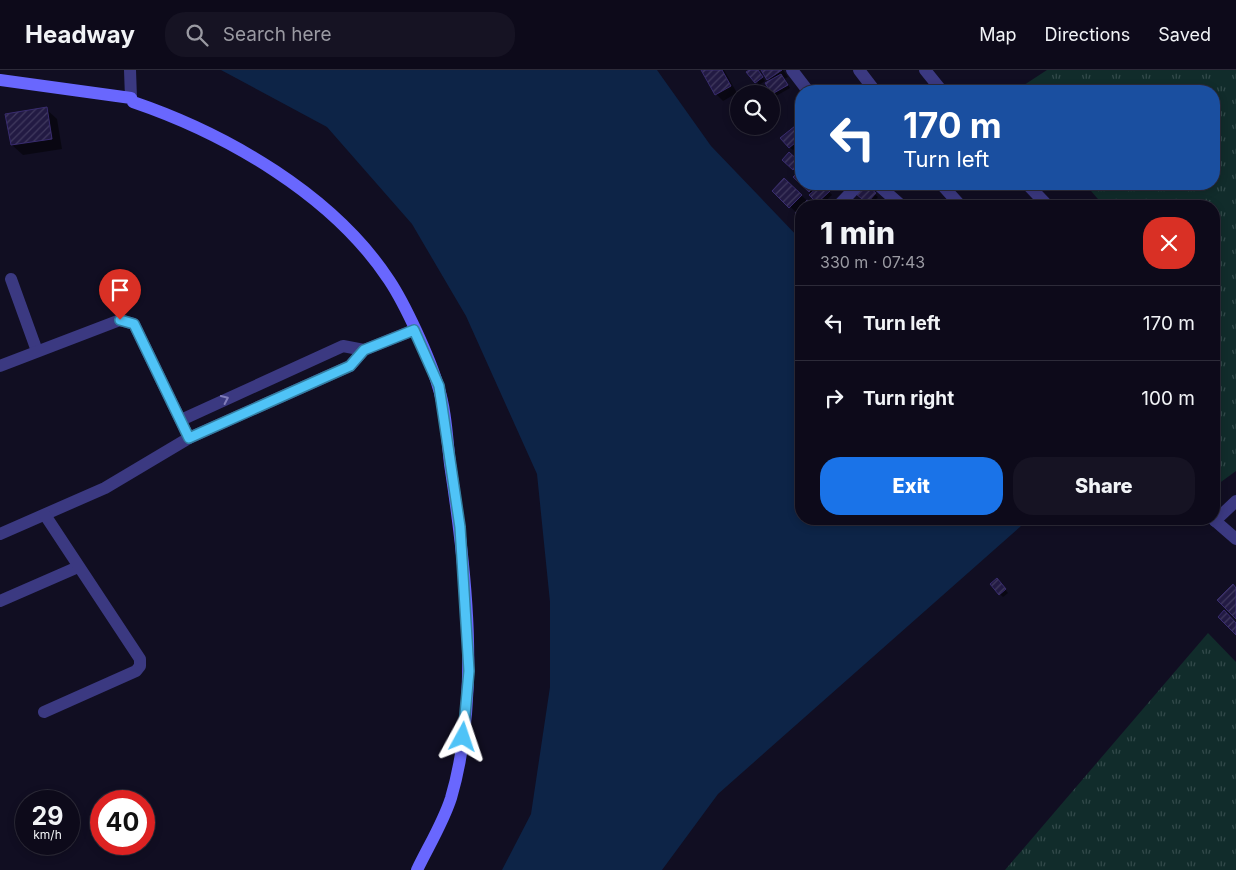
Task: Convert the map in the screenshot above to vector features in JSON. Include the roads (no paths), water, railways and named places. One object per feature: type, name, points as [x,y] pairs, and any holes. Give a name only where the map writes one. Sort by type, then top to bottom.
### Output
[{"type":"street","points":[[130,70],[132,102],[160,111],[212,134],[269,168],[305,193],[356,238],[390,281],[439,386],[460,527],[469,671],[463,737],[450,799],[417,870]]},
{"type":"street","points":[[792,70],[803,85]]},
{"type":"street","points":[[859,70],[870,85]]},
{"type":"street","points":[[925,70],[937,85]]},
{"type":"street","points":[[0,80],[131,98]]},
{"type":"street","points":[[844,200],[853,190]]},
{"type":"street","points":[[884,190],[895,200]]},
{"type":"street","points":[[947,190],[956,200]]},
{"type":"street","points":[[1033,190],[1042,200]]},
{"type":"street","points":[[11,279],[37,351]]},
{"type":"street","points":[[0,366],[120,320],[127,321],[134,324],[189,438]]},
{"type":"street","points":[[0,534],[105,488],[189,438],[350,366],[364,350],[414,330]]},
{"type":"street","points":[[181,420],[343,346],[364,350]]},
{"type":"street","points":[[1220,515],[1236,501]]},
{"type":"street","points":[[44,515],[140,659],[140,666],[136,671],[44,712]]},
{"type":"street","points":[[1220,524],[1234,534]]},
{"type":"street","points":[[0,601],[78,567]]},
{"type":"water","points":[[221,70],[657,70],[711,146],[795,234],[795,525],[1023,525],[718,794],[662,870],[502,870],[531,814],[550,687],[550,602],[537,474],[466,316],[412,224],[327,127]]}]
